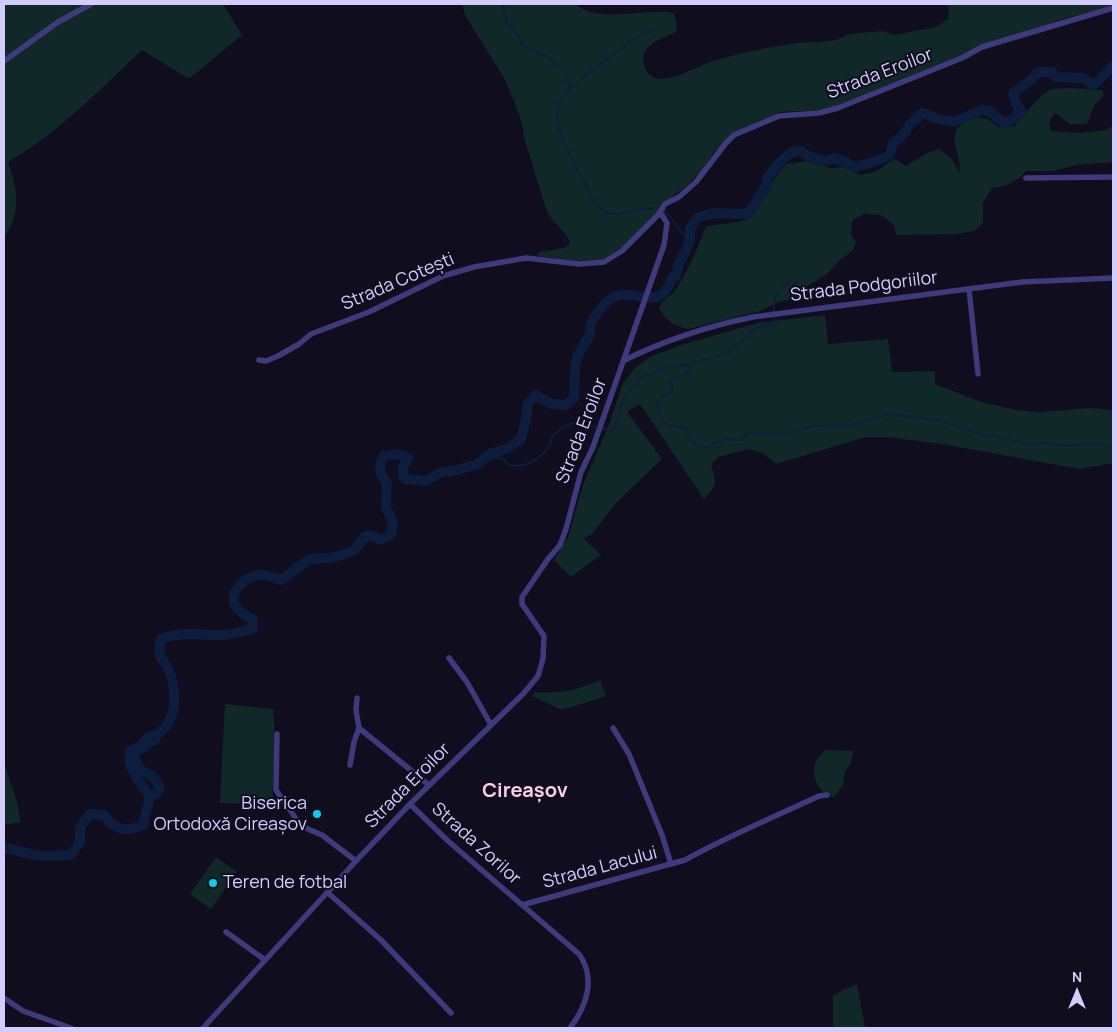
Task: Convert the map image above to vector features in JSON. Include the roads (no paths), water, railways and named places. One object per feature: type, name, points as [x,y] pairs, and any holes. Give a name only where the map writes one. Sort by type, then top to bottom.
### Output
[{"type":"street","points":[[4,62],[58,22],[91,4]]},
{"type":"street","name":"Strada Eroilor","points":[[203,1028],[356,860],[429,785],[523,694],[538,676],[543,659],[544,636],[522,604],[522,597],[560,545],[566,529],[581,472],[598,433],[625,360],[664,246],[667,224],[662,215],[658,215],[665,204],[679,197],[696,182],[734,135],[754,125],[779,116],[838,108],[962,58],[982,47],[1113,8]]},
{"type":"street","points":[[1026,178],[1113,177]]},
{"type":"street","name":"Strada Cotești","points":[[259,360],[266,361],[278,356],[312,334],[370,312],[443,276],[474,267],[526,258],[579,264],[604,262],[622,251],[658,215]]},
{"type":"street","name":"Strada Podgoriilor","points":[[625,360],[660,344],[732,321],[772,314],[1022,282],[1113,278]]},
{"type":"street","points":[[969,289],[978,374]]},
{"type":"street","points":[[449,658],[467,682],[491,725]]},
{"type":"street","points":[[350,765],[354,742],[359,728],[356,710],[357,698]]},
{"type":"street","points":[[359,728],[429,785]]},
{"type":"street","points":[[613,728],[629,754],[662,835],[671,864]]},
{"type":"street","points":[[277,734],[276,790],[301,826],[322,835],[356,860]]},
{"type":"street","name":"Strada Lacului","points":[[522,905],[685,860],[819,796],[827,795]]},
{"type":"street","name":"Strada Zorilor","points":[[410,804],[522,905]]},
{"type":"street","points":[[327,892],[381,940],[451,1013]]},
{"type":"street","name":"Strada Lacului","points":[[522,905],[579,954],[584,961],[587,973],[585,1006],[570,1028]]},
{"type":"street","points":[[226,932],[264,960]]},
{"type":"street","points":[[4,998],[23,1010],[71,1028]]},
{"type":"waterway","points":[[503,4],[507,24],[510,24],[524,46],[548,57],[564,71],[570,86],[559,106],[557,115],[558,125],[578,172],[593,198],[605,212],[614,214],[654,208]]},
{"type":"waterway","points":[[570,86],[576,85],[585,75],[629,42],[643,34],[654,31]]},
{"type":"waterway","points":[[155,735],[155,740],[137,751],[133,759],[138,764],[140,770],[153,777],[157,782],[160,789],[156,794],[150,796],[131,767],[130,751],[141,746],[149,737],[151,736],[154,736],[155,735],[156,735],[163,729],[172,714],[174,706],[172,679],[159,654],[161,639],[184,634],[227,635],[253,628],[253,620],[239,610],[235,605],[234,599],[237,589],[246,580],[257,575],[281,580],[309,559],[330,558],[345,554],[354,550],[366,536],[373,536],[380,540],[391,535],[393,523],[386,507],[387,482],[382,476],[380,469],[384,456],[396,454],[405,456],[408,458],[403,467],[403,476],[406,479],[426,481],[442,472],[476,465],[492,453],[507,449],[521,439],[527,414],[527,405],[536,395],[551,404],[566,405],[574,398],[577,359],[589,336],[591,324],[598,312],[609,300],[617,296],[634,295],[649,298],[662,295],[672,278],[676,276],[678,265],[690,240],[690,230],[693,223],[699,217],[714,213],[745,214],[749,212],[767,185],[767,178],[780,162],[796,151],[801,151],[808,156],[826,161],[835,158],[856,167],[890,155],[893,143],[923,113],[938,119],[954,122],[982,110],[989,111],[1004,123],[1010,121],[1021,112],[1013,93],[1031,80],[1038,72],[1052,72],[1056,77],[1083,78],[1091,84],[1095,84],[1113,66]]},
{"type":"waterway","points":[[664,211],[682,234],[690,240]]},
{"type":"waterway","points":[[488,456],[503,459],[509,465],[527,464],[542,455],[555,433],[570,424],[579,423],[613,430],[622,401],[639,378],[667,367],[685,365],[722,355],[729,352],[753,330],[773,324],[776,298],[780,290],[791,281]]},
{"type":"waterway","points":[[685,365],[689,366],[690,370],[671,381],[672,392],[665,395],[658,402],[658,409],[661,420],[664,423],[686,427],[691,442],[698,447],[708,447],[725,439],[742,440],[747,434],[789,433],[813,426],[850,425],[890,414],[937,420],[985,436],[995,436],[1027,444],[1046,443],[1067,446],[1094,443],[1113,447]]},
{"type":"waterway","points":[[4,848],[41,856],[71,855],[80,842],[80,827],[90,814],[104,815],[117,827],[131,829],[143,825],[150,796]]},
{"type":"place","name":"Biserica Ortodoxă Cireașov","points":[[317,814]]},
{"type":"place","name":"Teren de fotbal","points":[[213,883]]},
{"type":"district","name":"Cireașov","points":[[525,791]]}]
